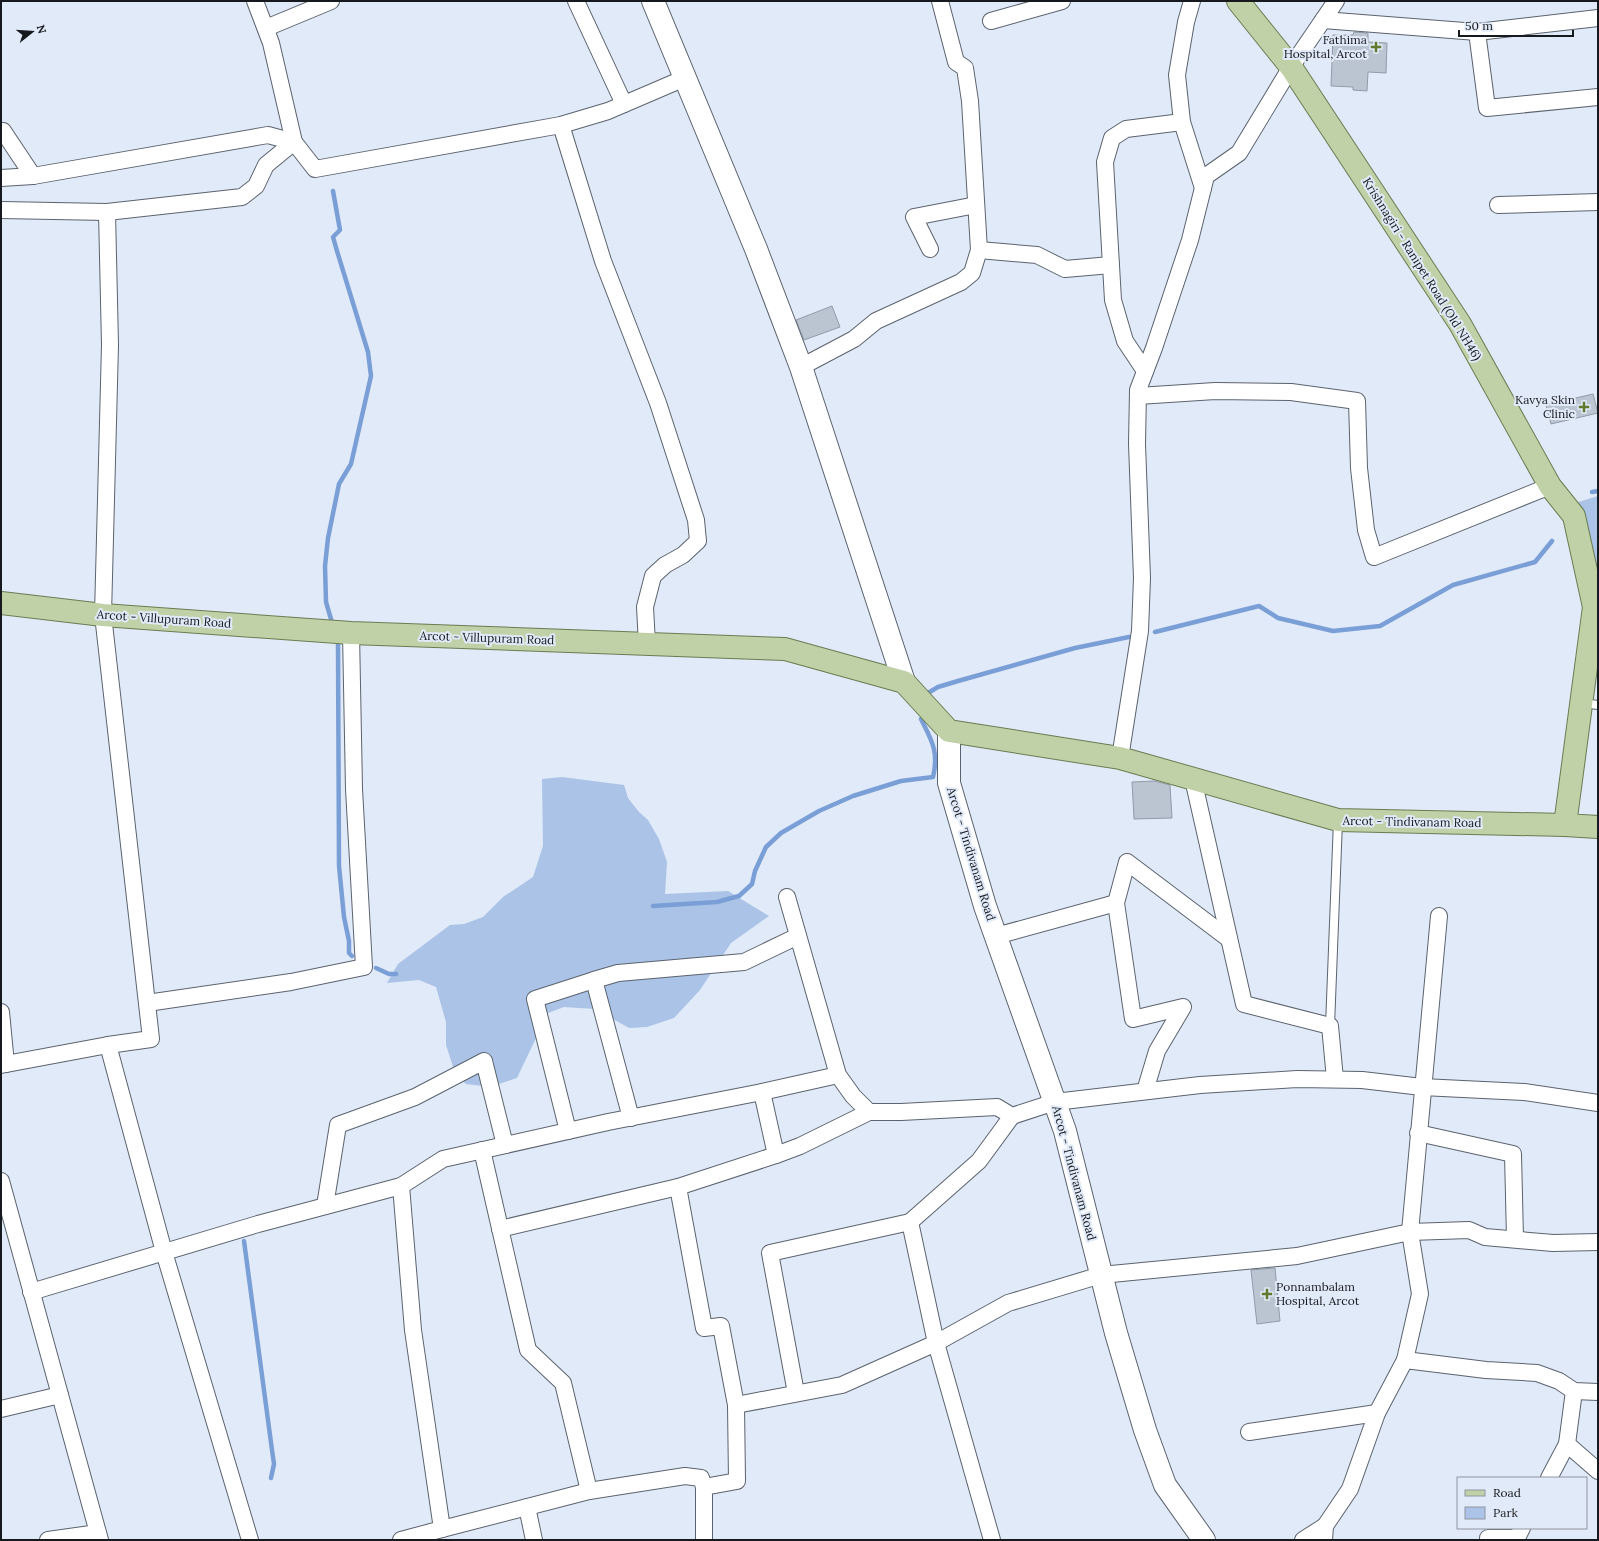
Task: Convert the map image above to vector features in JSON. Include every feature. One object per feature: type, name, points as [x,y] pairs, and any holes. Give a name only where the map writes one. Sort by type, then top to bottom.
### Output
[{"type":"main road","points":[[653,1],[756,249],[801,367],[904,682],[949,731]]},
{"type":"main road","name":"Krishnagiri - Ranipet Road (Old NH46)","points":[[1238,1],[1291,67],[1460,324],[1550,486],[1574,516],[1594,607],[1589,703],[1565,825]]},
{"type":"main road","name":"Arcot - Villupuram Road","points":[[1,604],[103,615],[351,633],[785,649],[904,682]]},
{"type":"main road","name":"Arcot - Tindivanam Road","points":[[1204,1540],[1165,1485],[1145,1430],[1118,1340],[1101,1276],[1066,1131],[983,899],[949,783],[949,731],[1120,758],[1338,820],[1565,825]]},
{"type":"main road","points":[[1565,825],[1598,827]]},
{"type":"street","points":[[255,1],[272,43],[294,142],[315,169],[561,125],[608,111],[685,78]]},
{"type":"street","points":[[266,28],[331,1]]},
{"type":"street","points":[[576,1],[624,104]]},
{"type":"street","points":[[801,367],[854,339],[876,321],[961,282],[972,273],[979,250],[970,101],[965,68],[956,62],[940,1]]},
{"type":"street","points":[[990,22],[1062,1]]},
{"type":"street","points":[[1192,1],[1186,22],[1177,75],[1182,122],[1203,188]]},
{"type":"street","points":[[1120,758],[1140,631],[1142,578],[1137,444],[1138,390],[1154,348],[1190,240],[1206,176],[1239,153],[1291,67],[1336,1]]},
{"type":"street","points":[[1323,20],[1477,32],[1598,18]]},
{"type":"street","points":[[1477,32],[1487,108],[1598,97]]},
{"type":"street","points":[[1145,371],[1125,341],[1113,300],[1105,162],[1112,138],[1126,129],[1182,122]]},
{"type":"street","points":[[561,125],[603,261],[658,403],[696,520],[698,541],[683,555],[665,565],[653,576],[645,607],[647,644]]},
{"type":"street","points":[[1,131],[3,131],[32,176]]},
{"type":"street","points":[[1,178],[32,176],[268,135],[294,142]]},
{"type":"street","points":[[1,210],[107,212],[242,197],[256,186],[266,165],[294,142]]},
{"type":"street","points":[[1498,205],[1598,202]]},
{"type":"street","points":[[930,249],[914,218],[976,205]]},
{"type":"street","points":[[1,1012],[4,1064],[108,1045],[151,1039],[103,615],[110,346],[107,212]]},
{"type":"street","points":[[979,250],[1037,255],[1065,269],[1111,265]]},
{"type":"street","points":[[1138,396],[1215,392],[1291,392],[1357,401],[1359,468],[1366,530],[1374,557],[1550,486]]},
{"type":"street","points":[[147,1003],[291,982],[364,967],[354,789],[351,633]]},
{"type":"street","points":[[1194,779],[1244,1004],[1330,1026],[1335,1079]]},
{"type":"street","points":[[1145,1091],[1157,1051],[1183,1007],[1133,1019],[1116,903],[1127,862],[1229,939]]},
{"type":"street","points":[[787,897],[838,1075],[852,1096],[870,1112]]},
{"type":"street","points":[[996,936],[1116,903]]},
{"type":"street","points":[[1303,1540],[1324,1533],[1350,1489],[1377,1413],[1405,1360],[1420,1294],[1410,1232],[1422,1087],[1439,916]]},
{"type":"street","points":[[568,1131],[534,999],[618,972],[744,962],[798,936]]},
{"type":"street","points":[[594,980],[631,1118]]},
{"type":"street","points":[[108,1045],[164,1252],[250,1540]]},
{"type":"street","points":[[325,1206],[338,1125],[415,1097],[484,1062],[505,1145]]},
{"type":"street","points":[[31,1292],[258,1224],[402,1186],[443,1159],[568,1131],[762,1092],[838,1075]]},
{"type":"street","points":[[796,1394],[770,1253],[910,1222],[979,1160],[1012,1116],[1055,1102],[1200,1085],[1297,1078],[1362,1080],[1422,1087],[1524,1092],[1598,1103]]},
{"type":"street","points":[[762,1092],[776,1155]]},
{"type":"street","points":[[500,1229],[678,1187],[800,1146],[870,1112],[901,1112],[997,1107],[1012,1116]]},
{"type":"street","points":[[1418,1133],[1513,1154],[1515,1240]]},
{"type":"street","points":[[482,1150],[528,1350],[564,1383],[589,1491]]},
{"type":"street","points":[[1,1181],[99,1536],[48,1540]]},
{"type":"street","points":[[402,1186],[414,1330],[442,1529]]},
{"type":"street","points":[[678,1187],[704,1328],[721,1326],[736,1405],[737,1481],[704,1487]]},
{"type":"street","points":[[910,1222],[936,1344],[992,1540]]},
{"type":"street","points":[[736,1405],[842,1385],[936,1344],[1008,1303],[1101,1276],[1297,1256],[1410,1232],[1469,1230],[1485,1237],[1515,1240],[1553,1243],[1598,1242]]},
{"type":"street","points":[[1405,1360],[1486,1370],[1537,1372],[1559,1381],[1574,1391],[1598,1392]]},
{"type":"street","points":[[1550,1477],[1567,1444],[1574,1391]]},
{"type":"street","points":[[1,1409],[60,1395]]},
{"type":"street","points":[[1248,1432],[1377,1413]]},
{"type":"street","points":[[1567,1444],[1598,1471]]},
{"type":"street","points":[[401,1540],[589,1491],[685,1476],[700,1478],[704,1487],[704,1540]]},
{"type":"street","points":[[527,1507],[534,1540]]},
{"type":"street","points":[[1488,1540],[1488,1538],[1517,1538],[1522,1529]]},
{"type":"lane","points":[[1330,1026],[1338,820]]},
{"type":"green space","points":[[1598,496],[1598,580],[1575,503]]},
{"type":"green space","points":[[562,777],[624,785],[628,798],[639,812],[648,820],[659,839],[667,862],[665,894],[728,891],[769,916],[731,943],[700,990],[674,1018],[647,1027],[629,1028],[595,1009],[564,1007],[548,1013],[517,1078],[490,1087],[466,1084],[455,1073],[446,1045],[446,1022],[436,987],[419,980],[387,983],[398,964],[450,925],[464,924],[483,917],[503,897],[533,877],[543,846],[542,779]]},
{"type":"building","points":[[1354,32],[1368,33],[1368,42],[1387,43],[1386,73],[1368,72],[1367,91],[1353,90],[1353,87],[1331,86],[1333,35],[1353,35]]},
{"type":"building","points":[[832,306],[840,327],[804,340],[796,320]]},
{"type":"building","points":[[1593,394],[1598,413],[1551,424],[1546,405]]},
{"type":"building","points":[[1154,781],[1170,785],[1172,818],[1134,819],[1132,782]]},
{"type":"building","points":[[1275,1268],[1280,1321],[1257,1324],[1251,1270]]},
{"type":"waterway","points":[[333,191],[340,230],[333,237],[368,352],[371,376],[351,464],[339,484],[328,538],[325,566],[326,602],[333,626]]},
{"type":"waterway","points":[[1592,492],[1598,491]]},
{"type":"waterway","points":[[1155,632],[1259,606],[1278,618],[1333,631],[1380,626],[1453,585],[1535,562],[1552,541]]},
{"type":"waterway","points":[[928,693],[938,687],[1075,648],[1129,637]]},
{"type":"waterway","points":[[336,639],[338,643],[339,866],[344,917],[349,941],[349,953],[352,956]]},
{"type":"waterway","points":[[653,906],[717,902],[739,896],[752,884],[755,871],[766,847],[781,833],[819,811],[853,796],[901,781],[933,777],[935,768],[935,753],[931,740],[921,719]]},
{"type":"waterway","points":[[376,968],[389,974],[396,974]]},
{"type":"waterway","points":[[244,1241],[274,1464],[271,1478]]},
{"type":"place","name":"Fathima Hospital, Arcot","points":[[1376,47]]},
{"type":"place","name":"Kavya Skin Clinic","points":[[1584,407]]},
{"type":"place","name":"Ponnambalam Hospital, Arcot","points":[[1267,1294]]}]
